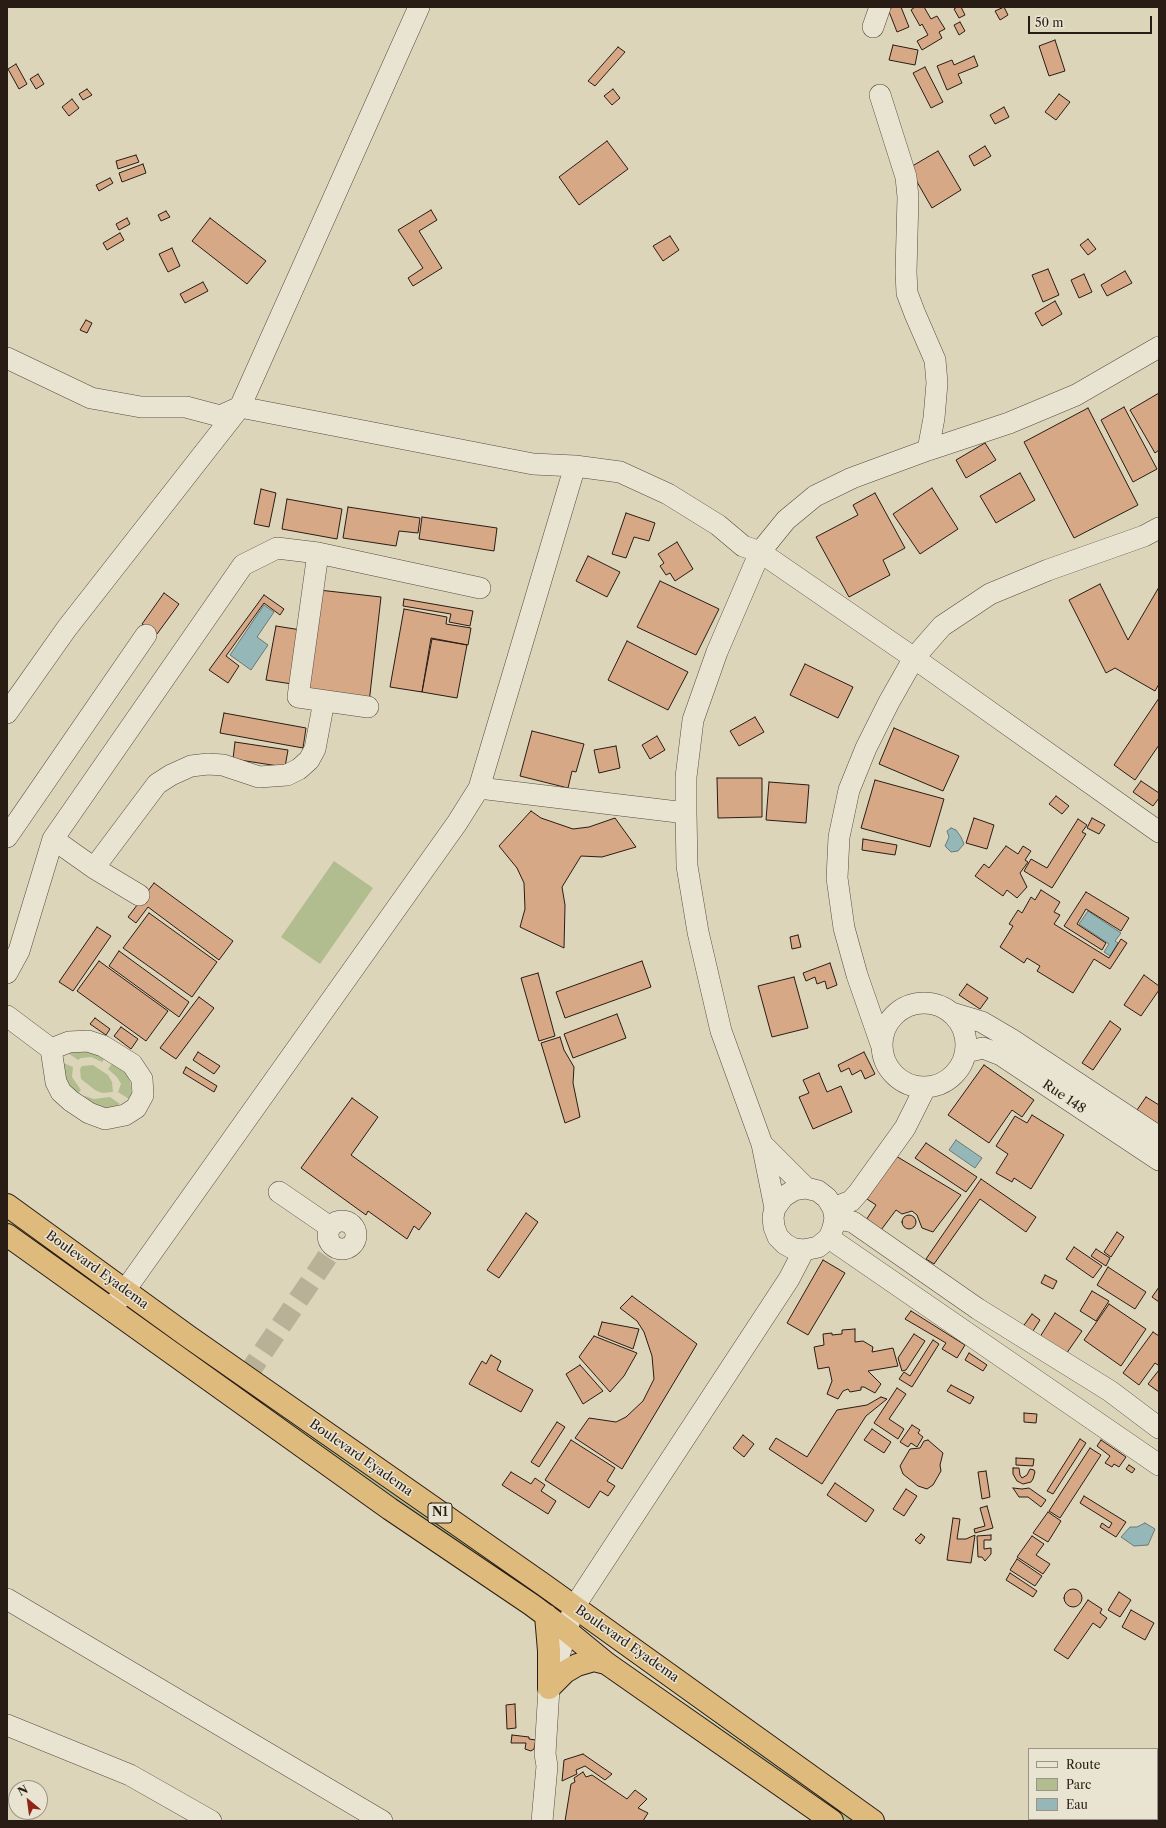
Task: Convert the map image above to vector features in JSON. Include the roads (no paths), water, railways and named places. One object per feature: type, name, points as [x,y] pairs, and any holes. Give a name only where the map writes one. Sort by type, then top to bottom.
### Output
[{"type":"highway","name":"Boulevard Eyadema","points":[[7,1205],[126,1290],[195,1342],[574,1607],[873,1821]]},
{"type":"highway","name":"Boulevard Eyadema","points":[[7,1235],[390,1509],[546,1615],[567,1630],[606,1663],[832,1821]]},
{"type":"highway","points":[[546,1615],[549,1651],[549,1688]]},
{"type":"highway","points":[[549,1688],[565,1672],[577,1665],[594,1660],[606,1663]]},
{"type":"street","points":[[7,713],[67,628],[240,407],[419,7]]},
{"type":"street","points":[[873,27],[880,7]]},
{"type":"street","points":[[880,95],[906,177],[908,197],[906,272],[907,293],[914,314],[935,360],[937,383],[935,411],[928,450]]},
{"type":"street","points":[[775,1208],[762,1144],[721,1031],[698,932],[688,866],[686,813],[686,777],[693,720],[717,652],[760,552],[786,520],[815,496],[852,478],[928,450],[1009,423],[1076,396],[1159,347]]},
{"type":"street","points":[[7,358],[90,398],[141,407],[186,407],[220,416],[240,407],[533,464],[575,466],[620,472],[661,491],[718,525],[743,546],[760,552],[914,658],[1159,832]]},
{"type":"street","points":[[112,1310],[457,823],[479,788],[575,466]]},
{"type":"street","points":[[881,1044],[883,1032],[888,1021],[897,1012],[907,1006],[919,1003],[931,1003],[942,1006],[952,1013],[961,1024],[966,1038],[966,1052],[956,1073],[947,1081],[936,1086],[925,1088],[913,1086],[902,1082],[893,1075],[886,1066],[882,1055],[881,1044],[857,975],[844,928],[837,878],[839,837],[849,790],[866,748],[889,702],[914,658],[942,626],[990,594],[1048,570],[1154,537]]},
{"type":"street","points":[[7,973],[19,951],[53,839],[243,565],[278,548],[318,553],[480,588]]},
{"type":"street","points":[[318,553],[298,698],[368,707]]},
{"type":"street","points":[[7,837],[146,635]]},
{"type":"street","points":[[94,868],[157,784],[171,775],[191,766],[208,764],[223,765],[259,777],[287,775],[299,769],[310,760],[315,749],[324,701]]},
{"type":"street","points":[[479,788],[686,813]]},
{"type":"street","points":[[53,839],[94,868],[139,895]]},
{"type":"street","points":[[952,1013],[982,1022],[1011,1038],[1159,1137]]},
{"type":"street","points":[[7,1016],[51,1049],[56,1082],[61,1092],[71,1101],[89,1113],[105,1119],[125,1115],[136,1108],[143,1095],[142,1079],[132,1064],[103,1046],[88,1041],[69,1042],[51,1049]]},
{"type":"street","name":"Rue 148","points":[[966,1052],[983,1048],[1001,1055],[1159,1160]]},
{"type":"street","points":[[834,1213],[851,1201],[860,1192],[905,1128],[925,1088]]},
{"type":"street","points":[[762,1144],[806,1188]]},
{"type":"street","points":[[806,1188],[818,1191],[827,1198],[834,1213],[833,1228],[829,1238],[818,1247],[804,1250],[789,1246],[778,1237],[774,1227],[773,1217],[775,1208],[783,1197],[794,1190],[806,1188]]},
{"type":"street","points":[[279,1192],[330,1227]]},
{"type":"street","points":[[834,1213],[853,1222],[978,1309],[1110,1391],[1159,1428]]},
{"type":"street","points":[[829,1238],[1159,1465]]},
{"type":"street","points":[[542,1821],[547,1766],[546,1754],[549,1688],[574,1607],[784,1286],[804,1250]]},
{"type":"street","points":[[1109,1430],[1126,1404]]},
{"type":"street","points":[[7,1599],[382,1821]]},
{"type":"street","points":[[7,1725],[130,1775],[208,1817],[211,1821]]},
{"type":"water","points":[[264,605],[274,612],[257,637],[268,645],[251,670],[230,655]]},
{"type":"water","points":[[951,828],[956,830],[964,844],[958,851],[951,852],[945,846],[949,837],[947,831]]},
{"type":"water","points":[[1088,911],[1121,933],[1115,941],[1118,943],[1110,956],[1104,952],[1109,944],[1079,924]]},
{"type":"water","points":[[956,1140],[982,1158],[975,1168],[949,1150]]},
{"type":"water","points":[[1145,1523],[1155,1529],[1148,1545],[1134,1546],[1121,1537],[1130,1527],[1137,1527]]},
{"type":"tunnel","points":[[246,1377],[334,1247]]}]
